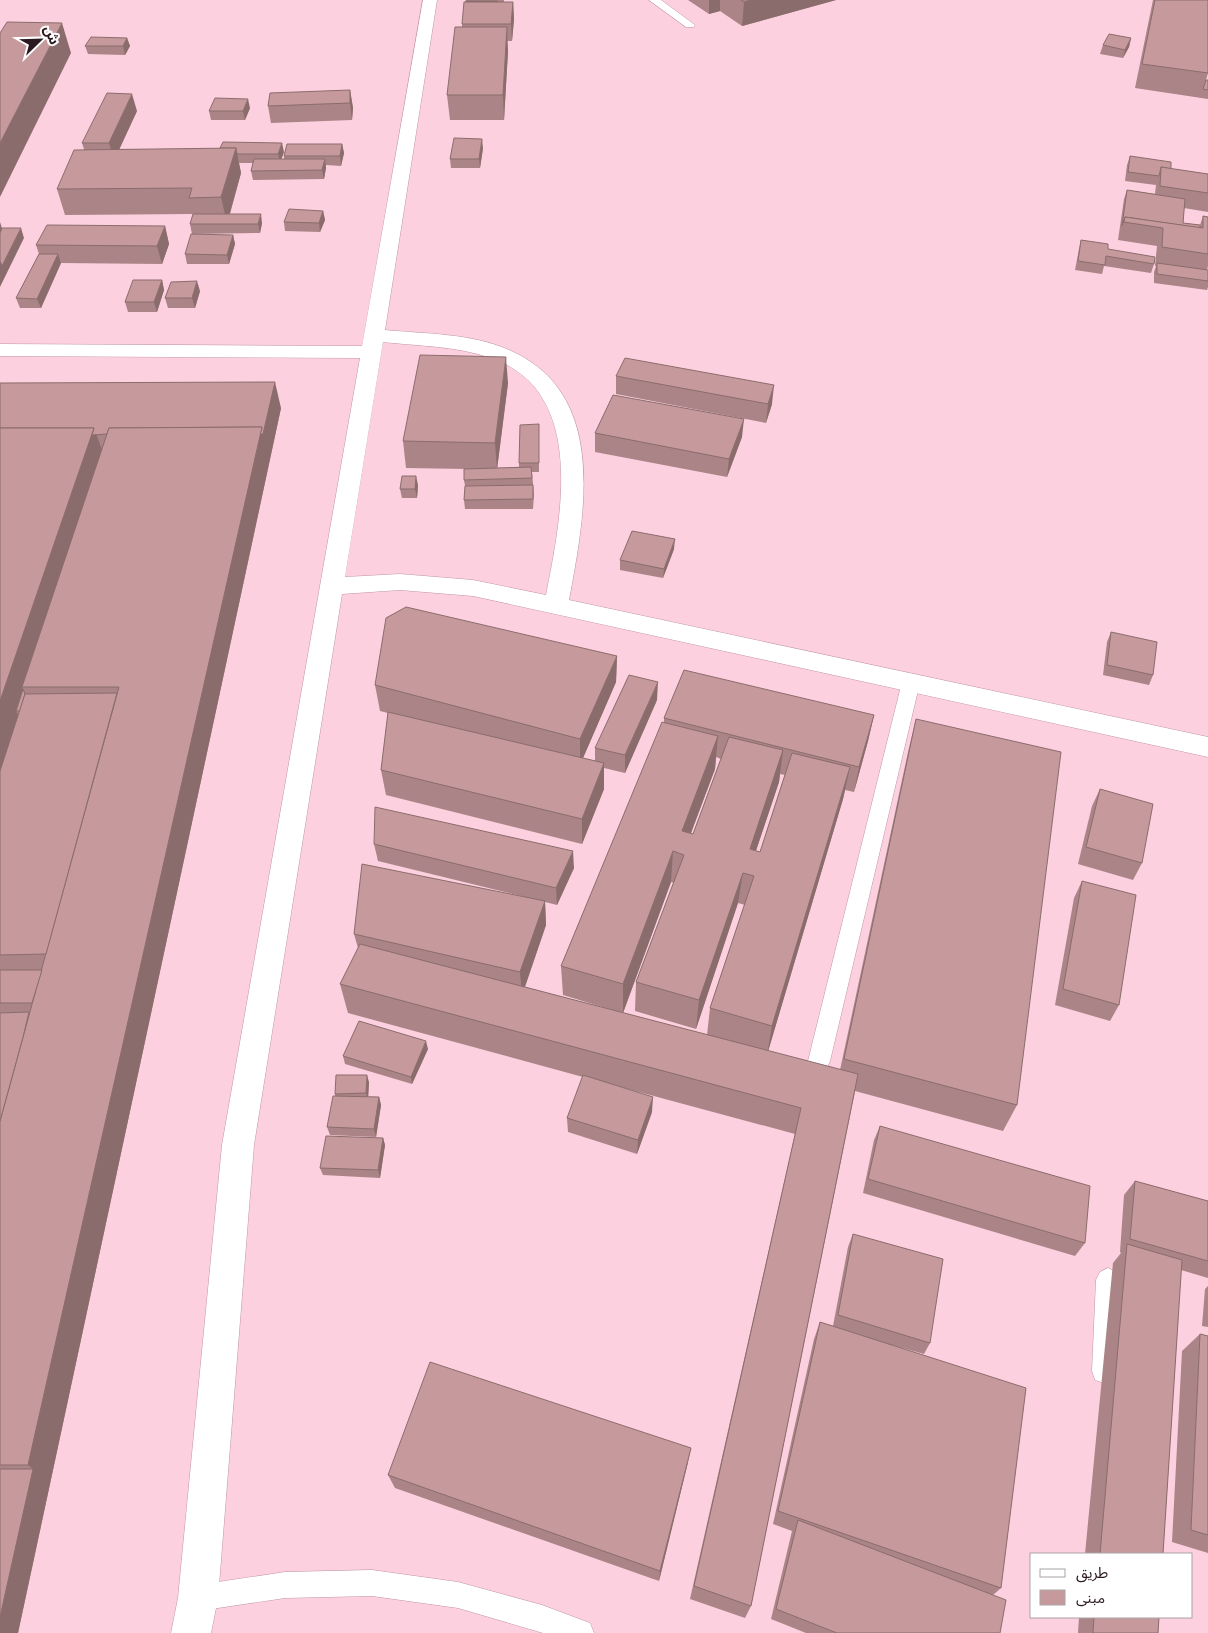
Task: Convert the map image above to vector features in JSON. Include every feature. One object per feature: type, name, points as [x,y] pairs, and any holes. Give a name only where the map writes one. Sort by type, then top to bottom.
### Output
[{"type":"street","points":[[191,1633],[198,1598],[238,1145],[430,0]]},
{"type":"street","points":[[0,350],[373,343],[479,347],[503,354],[536,373],[553,392],[561,408],[569,440],[573,473],[569,538],[556,606]]},
{"type":"street","points":[[332,586],[400,582],[474,588],[1208,747]]},
{"type":"lane","points":[[654,0],[690,25]]},
{"type":"lane","points":[[819,1061],[911,682]]},
{"type":"lane","points":[[1102,1398],[1108,1280]]},
{"type":"lane","points":[[198,1598],[285,1585],[372,1583],[458,1595],[542,1619],[580,1633]]},
{"type":"building","points":[[1155,0],[1208,0],[1208,73],[1142,64]]},
{"type":"building","points":[[497,1],[497,2],[466,2]]},
{"type":"building","points":[[464,2],[513,2],[511,24],[462,24]]},
{"type":"building","points":[[7,22],[62,23],[0,143],[0,33]]},
{"type":"building","points":[[455,27],[507,27],[503,95],[447,95]]},
{"type":"building","points":[[1109,34],[1131,38],[1125,50],[1103,45]]},
{"type":"building","points":[[91,37],[127,38],[123,46],[85,46]]},
{"type":"building","points":[[1206,80],[1208,80],[1208,90],[1203,89]]},
{"type":"building","points":[[350,90],[350,103],[268,106],[270,93]]},
{"type":"building","points":[[107,93],[132,94],[109,143],[82,143]]},
{"type":"building","points":[[215,98],[248,99],[243,111],[209,111]]},
{"type":"building","points":[[454,138],[482,139],[479,159],[450,159]]},
{"type":"building","points":[[223,142],[282,143],[278,154],[237,154],[236,148],[220,148]]},
{"type":"building","points":[[287,144],[342,144],[340,156],[284,156]]},
{"type":"building","points":[[236,148],[221,197],[189,198],[192,188],[57,189],[74,150]]},
{"type":"building","points":[[1130,156],[1171,162],[1171,169],[1161,167],[1159,176],[1128,172]]},
{"type":"building","points":[[254,159],[325,159],[322,170],[251,171]]},
{"type":"building","points":[[1161,167],[1208,174],[1208,193],[1160,186]]},
{"type":"building","points":[[1127,190],[1185,199],[1183,223],[1200,225],[1200,228],[1125,217],[1122,226]]},
{"type":"building","points":[[289,209],[323,211],[319,223],[284,222]]},
{"type":"building","points":[[193,214],[261,214],[258,224],[190,224]]},
{"type":"building","points":[[1203,216],[1208,217],[1208,254],[1162,247],[1163,228],[1124,222],[1125,217],[1203,228]]},
{"type":"building","points":[[47,225],[165,226],[157,246],[36,245]]},
{"type":"building","points":[[2,228],[21,228],[2,266],[0,261],[0,233]]},
{"type":"building","points":[[191,234],[233,235],[227,255],[185,254]]},
{"type":"building","points":[[1081,240],[1108,244],[1108,249],[1155,257],[1154,264],[1106,256],[1105,265],[1078,261]]},
{"type":"building","points":[[39,254],[58,254],[37,299],[16,298]]},
{"type":"building","points":[[1157,263],[1208,270],[1208,281],[1157,274]]},
{"type":"building","points":[[133,280],[162,280],[154,302],[125,302]]},
{"type":"building","points":[[197,281],[192,298],[165,298],[171,282]]},
{"type":"building","points":[[420,355],[506,357],[495,443],[403,441]]},
{"type":"building","points":[[625,358],[774,385],[768,404],[616,376]]},
{"type":"building","points":[[275,382],[263,434],[260,434],[262,427],[109,428],[107,434],[92,435],[94,428],[0,428],[0,383]]},
{"type":"building","points":[[613,395],[744,419],[729,459],[595,433]]},
{"type":"building","points":[[539,424],[539,463],[519,463],[520,425]]},
{"type":"building","points":[[262,427],[28,1465],[0,1465],[0,1121],[119,687],[22,687],[109,428]]},
{"type":"building","points":[[0,428],[94,428],[0,701]]},
{"type":"building","points":[[531,467],[532,478],[464,480],[464,469]]},
{"type":"building","points":[[402,476],[416,476],[415,489],[400,489]]},
{"type":"building","points":[[533,485],[533,499],[464,500],[465,486]]},
{"type":"building","points":[[632,531],[675,539],[664,569],[620,560]]},
{"type":"building","points":[[406,607],[617,656],[580,739],[375,685],[386,618]]},
{"type":"building","points":[[1111,632],[1157,642],[1153,675],[1107,665]]},
{"type":"building","points":[[684,670],[874,715],[859,767],[664,718]]},
{"type":"building","points":[[629,675],[658,682],[625,755],[595,748]]},
{"type":"building","points":[[23,689],[25,694],[20,711],[16,711]]},
{"type":"building","points":[[117,693],[46,954],[0,955],[0,771],[25,694]]},
{"type":"building","points":[[388,712],[604,763],[582,819],[381,770]]},
{"type":"building","points":[[916,719],[1061,752],[1017,1105],[844,1059]]},
{"type":"building","points":[[662,722],[718,736],[682,831],[693,834],[729,737],[783,750],[750,849],[760,852],[792,753],[850,767],[772,1026],[710,1008],[754,876],[743,873],[699,1000],[636,982],[684,855],[673,851],[623,984],[561,966]]},
{"type":"building","points":[[1100,789],[1153,804],[1142,863],[1086,847]]},
{"type":"building","points":[[375,807],[573,851],[556,888],[374,844]]},
{"type":"building","points":[[362,864],[545,901],[520,972],[354,934]]},
{"type":"building","points":[[1082,881],[1136,895],[1119,1005],[1063,989]]},
{"type":"building","points":[[360,944],[858,1074],[751,1606],[694,1586],[801,1108],[340,984]]},
{"type":"building","points":[[0,970],[42,970],[32,1003],[0,1003]]},
{"type":"building","points":[[29,1012],[23,1037],[0,1121],[0,1013]]},
{"type":"building","points":[[359,1021],[426,1041],[411,1077],[343,1056]]},
{"type":"building","points":[[336,1075],[367,1075],[366,1093],[335,1094]]},
{"type":"building","points":[[583,1075],[653,1097],[638,1140],[567,1118]]},
{"type":"building","points":[[333,1096],[379,1097],[374,1129],[327,1127]]},
{"type":"building","points":[[880,1126],[1090,1186],[1085,1243],[868,1179]]},
{"type":"building","points":[[326,1136],[383,1138],[378,1170],[320,1168]]},
{"type":"building","points":[[1135,1181],[1208,1201],[1208,1261],[1130,1239]]},
{"type":"building","points":[[853,1234],[943,1259],[930,1343],[838,1315]]},
{"type":"building","points":[[1127,1244],[1182,1260],[1163,1553],[1100,1553]]},
{"type":"building","points":[[820,1322],[1026,1388],[1001,1588],[778,1511]]},
{"type":"building","points":[[1200,1334],[1208,1336],[1208,1535],[1191,1530]]},
{"type":"building","points":[[430,1362],[691,1448],[660,1571],[388,1475]]},
{"type":"building","points":[[0,1469],[33,1469],[0,1617]]},
{"type":"building","points":[[798,1520],[1006,1600],[1000,1633],[837,1633],[776,1609]]},
{"type":"building","points":[[1094,1618],[1159,1618],[1158,1633],[1093,1633]]}]
